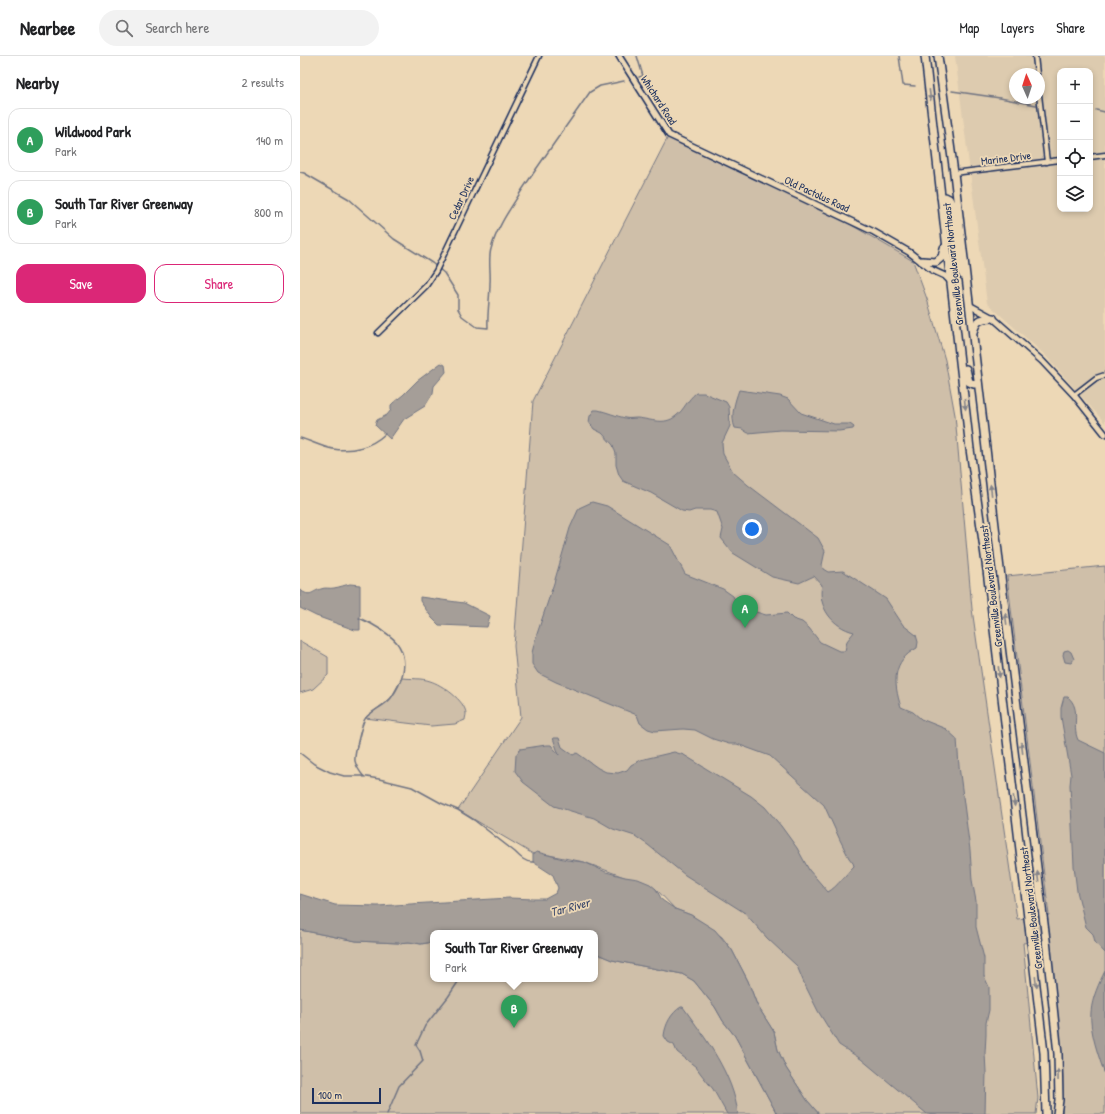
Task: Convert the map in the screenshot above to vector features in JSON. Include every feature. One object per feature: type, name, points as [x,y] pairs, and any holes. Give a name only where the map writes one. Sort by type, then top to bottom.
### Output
[{"type":"highway","name":"Greenville Boulevard Northeast","points":[[925,56],[950,282],[1044,1053],[1046,1114]]},
{"type":"highway","name":"Greenville Boulevard Northeast","points":[[938,56],[954,172],[972,334],[1046,940],[1058,1054],[1059,1100],[1057,1114]]},
{"type":"highway","points":[[941,197],[949,199],[952,205],[959,266],[966,281]]},
{"type":"highway","points":[[922,261],[933,263],[940,260],[946,242]]},
{"type":"highway","points":[[953,302],[959,318],[966,376],[969,382],[974,384],[978,383]]},
{"type":"highway","points":[[972,334],[977,322],[980,319],[993,318]]},
{"type":"street","name":"Cedar Drive","points":[[378,333],[426,286],[436,272],[539,56]]},
{"type":"street","name":"Whichard Road","points":[[619,56],[669,135]]},
{"type":"street","points":[[1035,56],[1036,68]]},
{"type":"street","points":[[1040,104],[1047,162]]},
{"type":"street","name":"Old Pactolus Road","points":[[669,135],[874,232],[922,261],[932,270],[945,276],[950,282]]},
{"type":"street","points":[[1093,157],[1105,155]]},
{"type":"street","name":"Marine Drive","points":[[954,172],[1057,160]]},
{"type":"street","points":[[969,304],[993,318],[1042,361],[1074,395],[1105,434]]},
{"type":"street","points":[[1074,395],[1096,378],[1105,374]]},
{"type":"shaded area","points":[[955,56],[1105,56],[1105,423],[1045,355],[987,303]]},
{"type":"shaded area","points":[[669,135],[824,209],[913,261],[927,299],[945,360],[955,415],[972,609],[1017,919],[1049,915],[1007,576],[1105,566],[1105,1114],[1062,1114],[1062,1055],[1050,940],[1023,943],[1038,1098],[1036,1114],[819,1114],[807,1100],[786,1068],[778,1050],[774,1032],[757,1005],[748,981],[732,950],[722,937],[691,915],[675,909],[656,889],[584,862],[549,855],[533,854],[458,810],[521,717],[514,646],[533,401]]},
{"type":"shaded area","points":[[300,641],[328,657],[328,675],[313,689],[300,693]]},
{"type":"shaded area","points":[[402,678],[427,680],[446,689],[462,704],[466,714],[465,720],[455,724],[431,726],[365,718],[391,698]]},
{"type":"shaded area","points":[[300,930],[356,941],[398,943],[409,942],[421,944],[430,942],[430,982],[598,982],[598,954],[612,960],[682,974],[694,981],[715,1007],[723,1021],[735,1036],[777,1114],[300,1114]]},
{"type":"water","points":[[441,363],[445,365],[446,372],[434,386],[433,393],[425,406],[404,419],[390,439],[375,425],[377,420],[387,415],[391,410],[391,405],[394,402],[417,381]]},
{"type":"water","points":[[739,390],[780,396],[788,399],[801,413],[834,424],[850,424],[854,427],[853,429],[839,431],[780,430],[748,433],[742,429],[735,428],[733,419]]},
{"type":"water","points":[[696,393],[704,393],[726,402],[729,407],[730,426],[722,443],[723,454],[733,472],[818,538],[825,551],[822,565],[823,569],[828,572],[843,571],[886,599],[903,625],[916,635],[918,642],[917,648],[903,659],[897,673],[896,681],[898,698],[901,707],[913,712],[921,719],[946,729],[957,739],[972,880],[976,901],[976,927],[984,958],[984,976],[989,987],[989,1010],[986,1023],[985,1053],[985,1114],[927,1114],[861,1059],[839,1045],[818,1011],[797,966],[767,938],[745,913],[685,875],[635,836],[613,829],[594,818],[554,806],[523,782],[515,771],[516,755],[520,749],[551,745],[559,755],[553,738],[559,738],[562,747],[573,755],[577,753],[606,772],[618,773],[627,770],[631,765],[640,760],[674,752],[684,755],[751,796],[765,807],[797,848],[809,870],[828,892],[838,884],[854,866],[824,805],[770,756],[737,744],[729,744],[713,739],[695,730],[683,729],[655,731],[648,729],[640,723],[637,715],[556,682],[538,673],[532,664],[532,653],[535,640],[570,528],[579,508],[592,502],[607,506],[670,545],[685,574],[723,589],[733,596],[738,605],[743,608],[766,615],[787,613],[793,619],[802,622],[809,628],[820,642],[839,651],[845,651],[847,641],[854,632],[839,626],[828,615],[822,601],[822,585],[814,576],[799,583],[772,577],[733,553],[721,538],[723,529],[717,512],[710,510],[695,510],[689,512],[682,511],[651,493],[623,481],[619,475],[616,465],[616,454],[613,445],[602,433],[594,429],[589,422],[590,416],[594,410],[626,418],[667,421],[679,414]]},
{"type":"water","points":[[350,584],[360,585],[360,630],[355,630],[316,616],[300,608],[300,590],[309,594],[323,588],[334,588]]},
{"type":"water","points":[[420,597],[464,603],[490,616],[487,627],[439,625],[420,601]]},
{"type":"water","points":[[1068,650],[1071,652],[1074,659],[1071,663],[1065,662],[1063,655],[1064,651]]},
{"type":"water","points":[[1064,697],[1068,697],[1074,707],[1075,728],[1078,740],[1105,753],[1105,953],[1095,942],[1093,934],[1086,927],[1077,891],[1074,866],[1070,785],[1071,775],[1061,717],[1061,708]]},
{"type":"water","name":"Tar River","points":[[537,852],[567,860],[584,862],[606,872],[638,879],[650,884],[656,889],[662,900],[675,909],[691,915],[715,930],[732,950],[748,981],[757,1005],[774,1032],[778,1050],[786,1068],[807,1100],[819,1114],[777,1114],[735,1036],[723,1021],[715,1007],[694,981],[682,974],[612,960],[598,954],[598,930],[430,930],[430,942],[421,944],[409,942],[398,943],[356,941],[300,930],[300,894],[335,905],[378,906],[509,898],[545,899],[556,893],[558,888],[553,875],[533,862],[533,854]]},
{"type":"water","points":[[1105,971],[1105,1075],[1095,1044],[1091,1019],[1094,996]]},
{"type":"water","points":[[681,1007],[683,1007],[701,1032],[724,1071],[731,1085],[738,1114],[727,1114],[713,1089],[696,1067],[677,1052],[674,1045],[668,1042],[664,1036],[669,1020]]},
{"type":"waterway","points":[[637,56],[643,76],[639,77]]},
{"type":"waterway","points":[[899,56],[903,85],[915,86]]},
{"type":"waterway","points":[[300,172],[349,199],[394,239],[432,263],[444,273],[458,295],[458,309],[462,316],[477,327],[488,328],[490,253],[504,218],[590,92],[600,86],[624,81]]},
{"type":"waterway","points":[[952,91],[1036,105]]},
{"type":"waterway","points":[[1096,110],[1105,112]]},
{"type":"waterway","points":[[300,438],[329,448],[347,450],[361,448],[374,442],[385,434]]},
{"type":"waterway","points":[[359,618],[392,638],[399,646],[404,659],[403,673],[395,692],[385,704],[367,716],[360,732],[355,761],[364,777]]},
{"type":"waterway","points":[[300,753],[314,764],[330,772],[344,776],[361,776],[379,779],[412,787],[441,803],[458,810],[474,820],[523,859],[528,862],[533,862]]},
{"type":"waterway","points":[[387,1114],[399,1086],[423,1061],[420,1051],[416,1045],[425,1026],[458,982]]},
{"type":"place","name":"Wildwood Park","points":[[745,628]]},
{"type":"place","name":"South Tar River Greenway","points":[[514,1028]]}]
